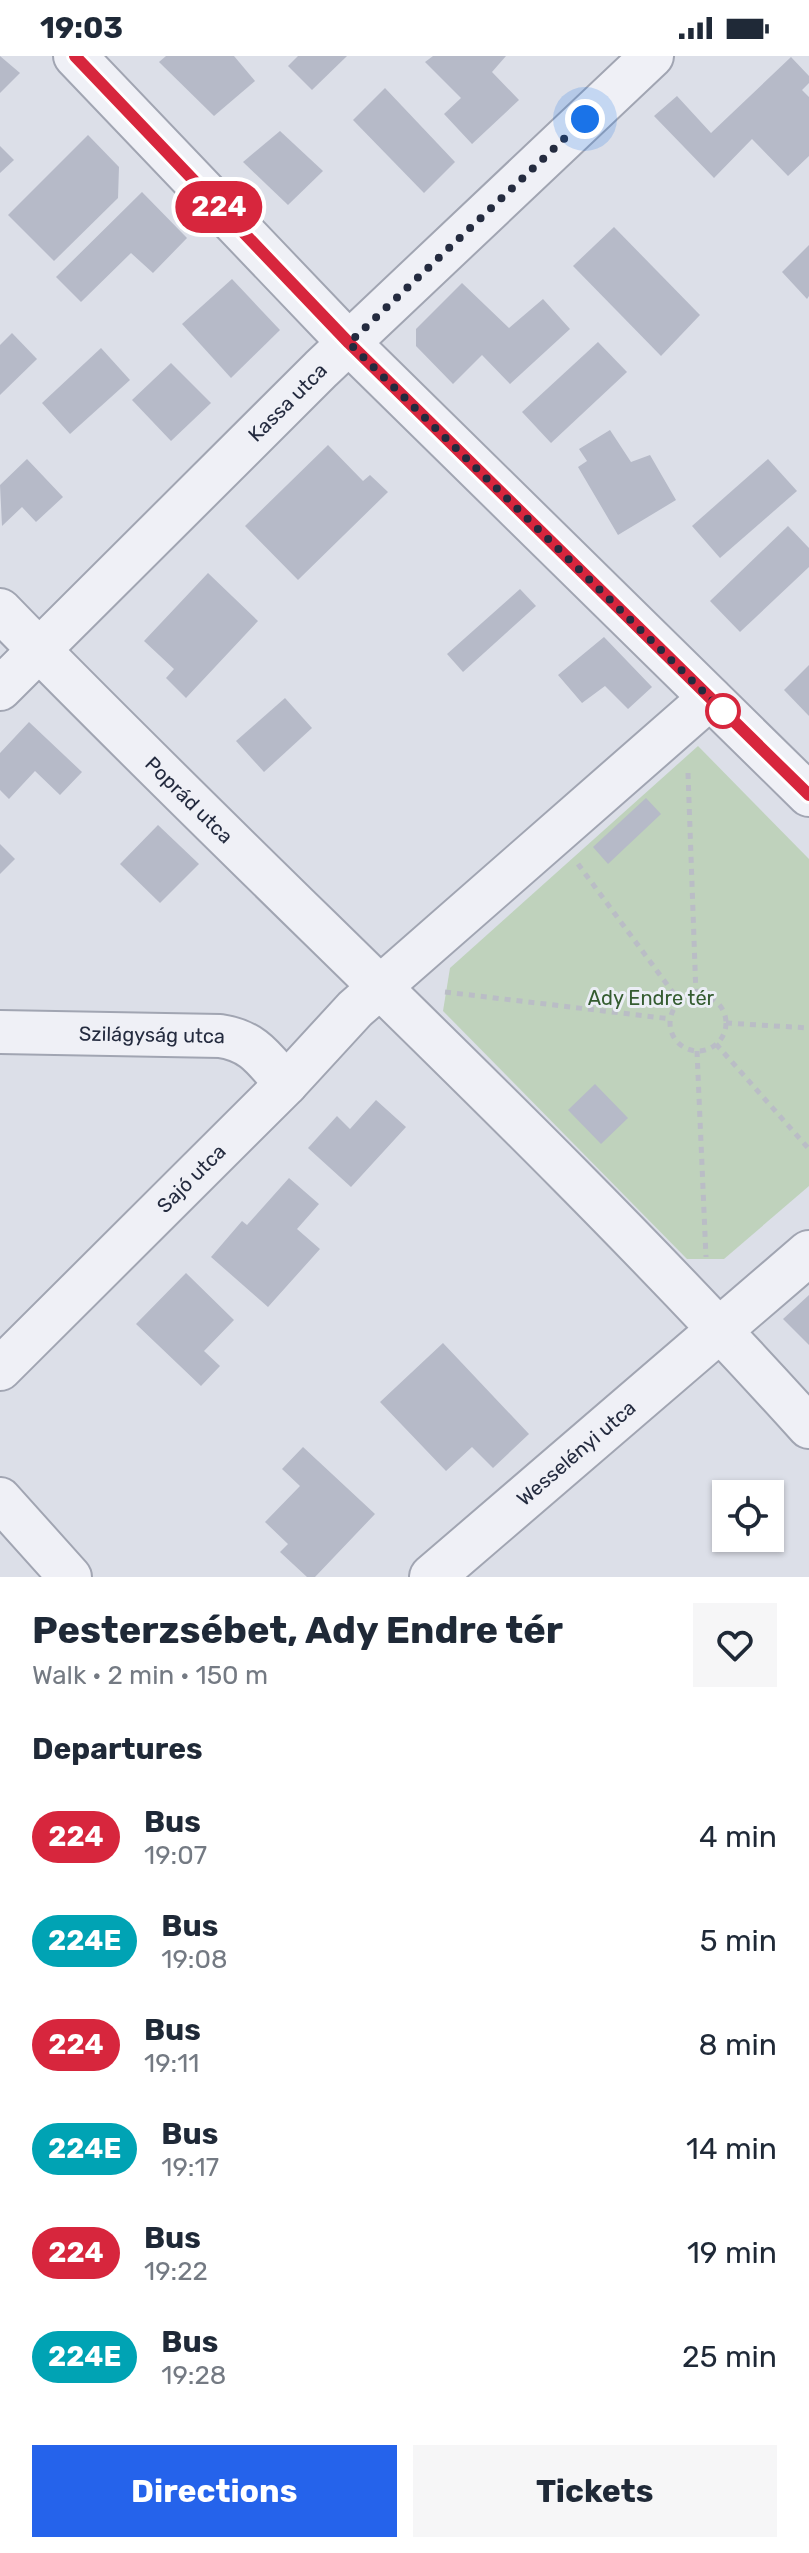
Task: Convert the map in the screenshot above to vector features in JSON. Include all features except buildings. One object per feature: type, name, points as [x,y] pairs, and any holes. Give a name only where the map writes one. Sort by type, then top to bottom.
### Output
[{"type":"street","points":[[75,56],[349,343],[809,795]]},
{"type":"street","name":"Kassa utca","points":[[0,689],[349,343],[652,56]]},
{"type":"street","name":"Poprád utca","points":[[0,610],[381,986]]},
{"type":"street","points":[[710,698],[381,986],[720,1331],[809,1427]]},
{"type":"street","name":"Sajó utca","points":[[0,1369],[381,986]]},
{"type":"street","name":"Szilágyság utca","points":[[0,1032],[235,1038],[258,1052],[286,1084]]},
{"type":"street","points":[[720,1331],[809,1253]]},
{"type":"street","name":"Wesselényi utca","points":[[432,1577],[720,1331]]},
{"type":"street","points":[[0,1499],[70,1577]]},
{"type":"path","points":[[687,764],[696,995]]},
{"type":"path","points":[[570,854],[680,1002]]},
{"type":"path","points":[[437,991],[671,1019]]},
{"type":"path","points":[[696,995],[711,997],[721,1006],[726,1023],[722,1038],[716,1044],[697,1051],[677,1041],[672,1032],[671,1019],[680,1002],[696,995]]},
{"type":"path","points":[[726,1023],[809,1028]]},
{"type":"path","points":[[716,1044],[809,1149]]},
{"type":"path","points":[[697,1051],[707,1270]]},
{"type":"green space","name":"Ady Endre tér","points":[[698,746],[809,859],[809,1186],[724,1259],[687,1259],[443,1011],[450,968]]},
{"type":"bus line","name":"224","points":[[75,56],[349,343],[809,795]]},
{"type":"route","points":[[585,119],[349,343],[730,718],[723,711]]}]
